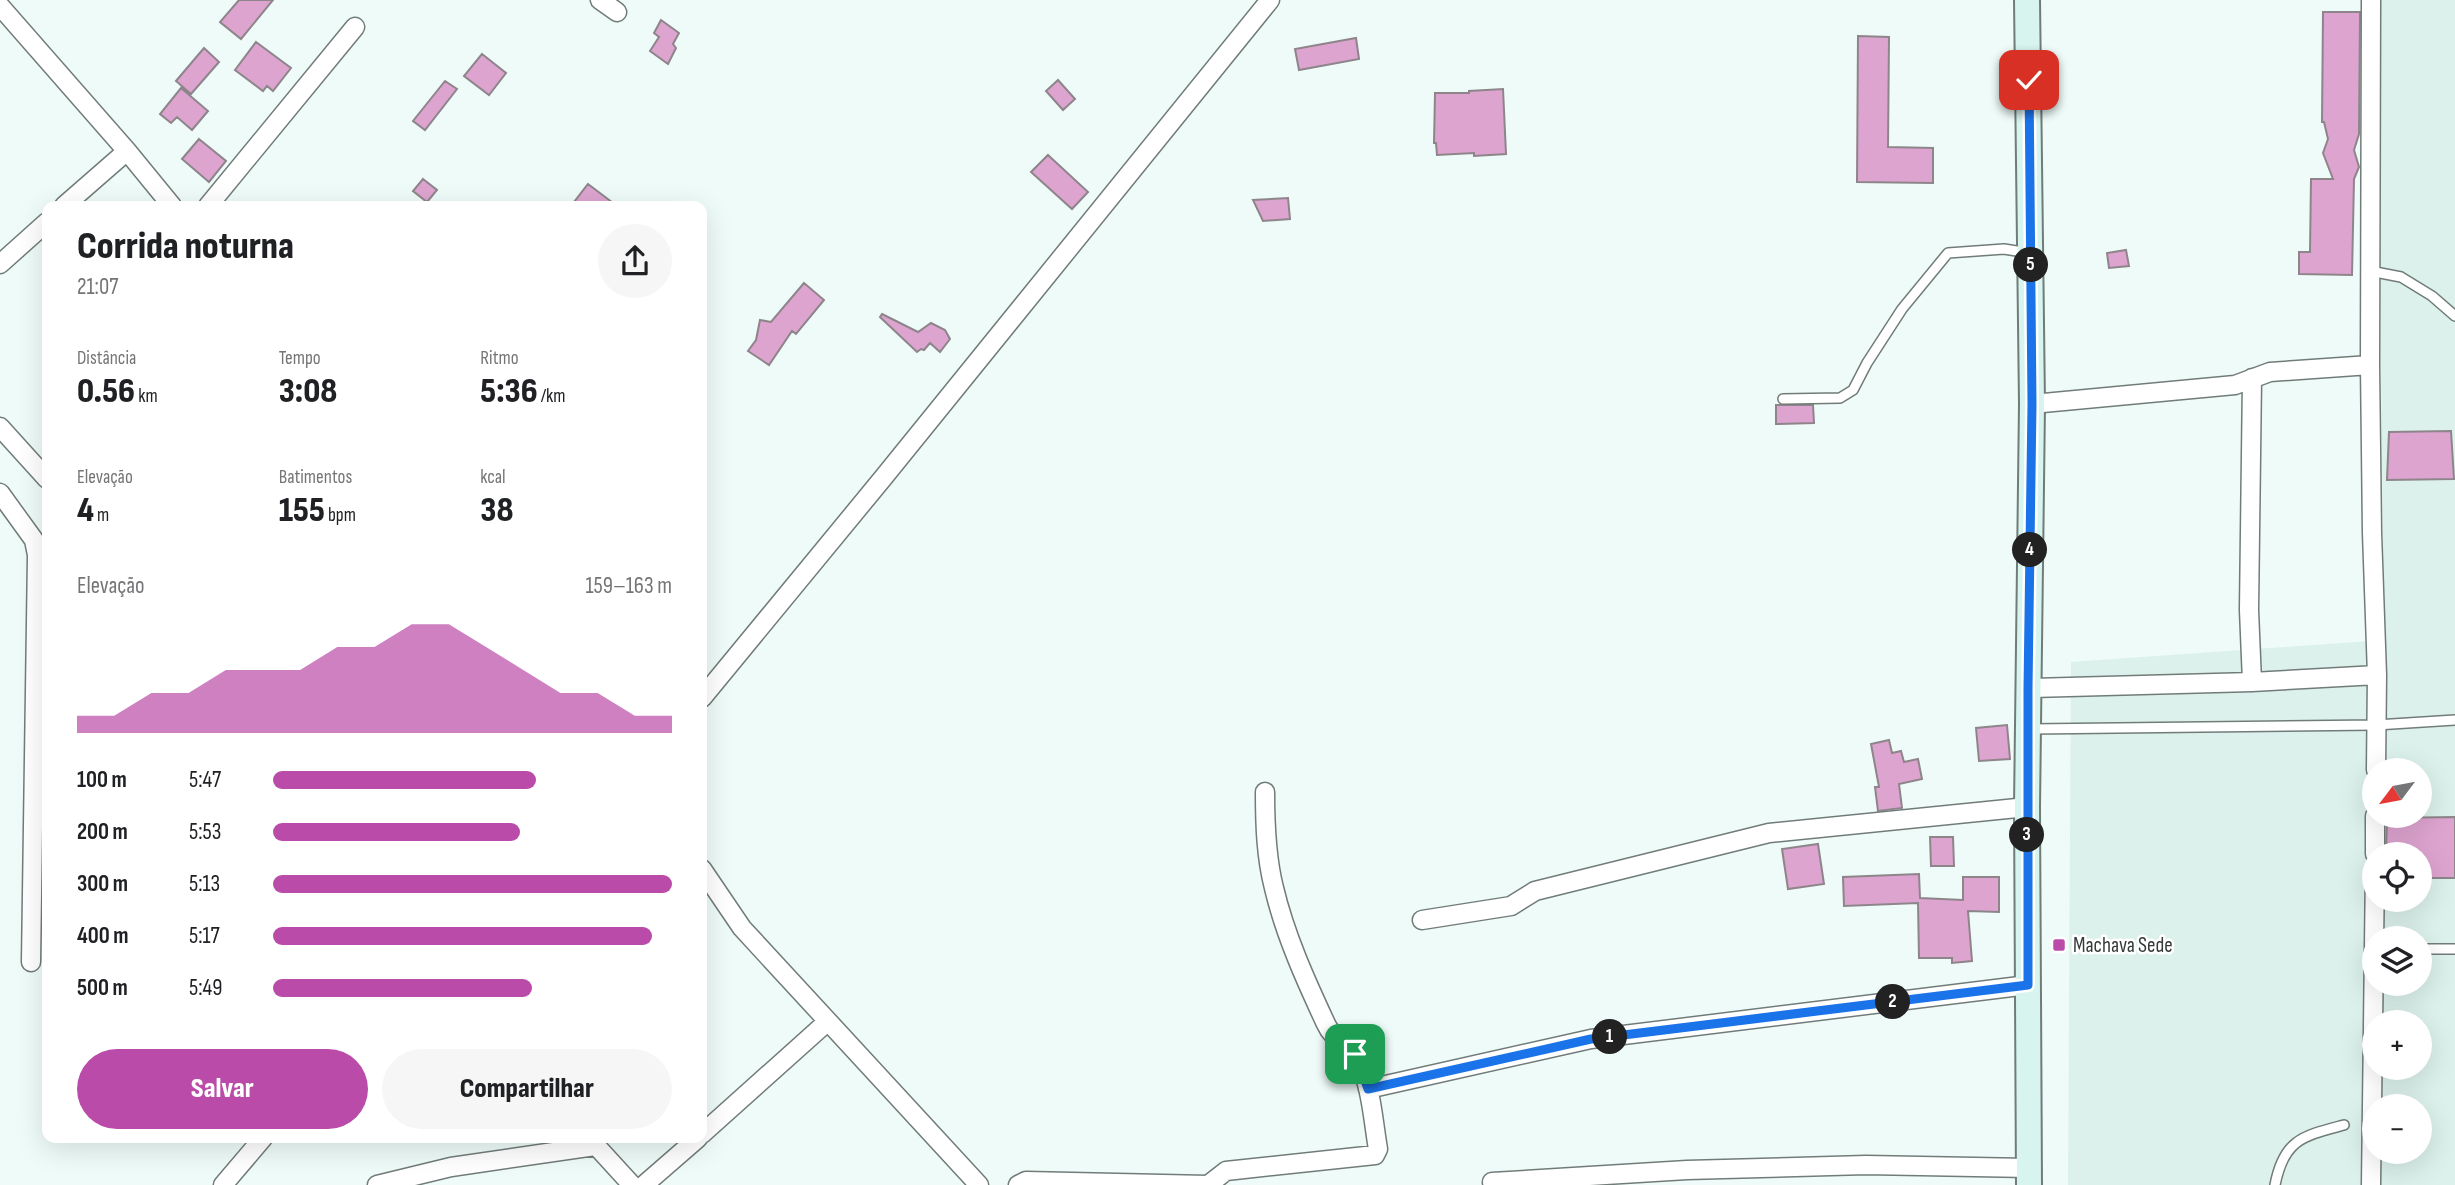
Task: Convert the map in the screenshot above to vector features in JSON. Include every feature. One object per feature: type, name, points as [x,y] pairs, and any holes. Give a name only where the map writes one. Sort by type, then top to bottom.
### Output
[{"type":"main road","points":[[2027,0],[2032,404],[2027,807],[2029,1176]]},
{"type":"street","points":[[600,0],[617,12]]},
{"type":"street","points":[[707,692],[1270,0]]},
{"type":"street","points":[[2371,0],[2370,366],[2377,675],[2376,758]]},
{"type":"street","points":[[0,6],[168,201]]},
{"type":"street","points":[[212,201],[355,27]]},
{"type":"street","points":[[70,201],[127,151]]},
{"type":"street","points":[[0,264],[42,226]]},
{"type":"street","points":[[2032,404],[2235,385],[2270,372],[2370,366]]},
{"type":"street","points":[[2252,378],[2249,610],[2252,682]]},
{"type":"street","points":[[0,428],[42,474]]},
{"type":"street","points":[[0,494],[34,540],[37,555],[31,962]]},
{"type":"street","points":[[2028,688],[2252,682],[2377,675]]},
{"type":"street","points":[[1018,1185],[1026,1181],[1208,1185],[1226,1171],[1375,1155],[1378,1149],[1368,1089],[1355,1054],[1338,1042],[1327,1028],[1292,945],[1274,888],[1265,830],[1265,792]]},
{"type":"street","points":[[1422,920],[1511,906],[1535,891],[1769,832],[2027,807]]},
{"type":"street","points":[[707,876],[742,928],[979,1185]]},
{"type":"street","points":[[1368,1089],[1591,1039],[2028,985]]},
{"type":"street","points":[[2371,1185],[2373,996]]},
{"type":"street","points":[[707,1130],[827,1022]]},
{"type":"street","points":[[223,1185],[259,1143]]},
{"type":"street","points":[[377,1185],[451,1167],[586,1143]]},
{"type":"street","points":[[593,1143],[632,1185]]},
{"type":"street","points":[[645,1185],[692,1143]]},
{"type":"street","points":[[1492,1182],[1687,1170],[1838,1166],[2029,1176]]},
{"type":"lane","points":[[1783,399],[1840,398],[1853,390],[1902,309],[1948,253],[2004,249],[2031,253]]},
{"type":"lane","points":[[2370,271],[2401,276],[2432,296],[2455,316]]},
{"type":"lane","points":[[2028,729],[2376,725],[2455,720]]},
{"type":"lane","points":[[2432,949],[2455,948]]},
{"type":"lane","points":[[2275,1185],[2286,1153],[2295,1142],[2344,1125]]},
{"type":"shaded area","points":[[2377,0],[2455,0],[2455,1185],[2068,1185],[2071,662],[2384,640]]},
{"type":"building","points":[[239,0],[273,0],[241,39],[220,22]]},
{"type":"building","points":[[2323,12],[2360,12],[2359,134],[2354,150],[2359,167],[2354,179],[2352,275],[2299,274],[2299,252],[2310,252],[2311,179],[2333,179],[2323,153],[2328,139],[2322,122]]},
{"type":"building","points":[[661,20],[679,33],[673,44],[676,48],[668,64],[650,51],[659,37],[654,33]]},
{"type":"building","points":[[1858,36],[1889,37],[1888,147],[1933,148],[1933,183],[1857,182]]},
{"type":"building","points":[[1356,38],[1359,59],[1299,70],[1295,49]]},
{"type":"building","points":[[256,42],[291,68],[273,91],[267,86],[263,91],[235,70]]},
{"type":"building","points":[[204,48],[219,62],[191,94],[176,81]]},
{"type":"building","points":[[482,54],[506,73],[489,95],[464,76]]},
{"type":"building","points":[[1058,80],[1075,99],[1063,110],[1046,91]]},
{"type":"building","points":[[445,81],[457,89],[425,130],[413,121]]},
{"type":"building","points":[[181,88],[208,111],[192,130],[177,117],[171,123],[160,114]]},
{"type":"building","points":[[1503,89],[1506,154],[1437,155],[1434,143],[1435,93]]},
{"type":"building","points":[[199,139],[226,161],[209,182],[182,159]]},
{"type":"building","points":[[1048,155],[1088,192],[1072,209],[1031,172]]},
{"type":"building","points":[[423,179],[437,190],[428,201],[413,191]]},
{"type":"building","points":[[588,184],[610,201],[575,201]]},
{"type":"building","points":[[1288,198],[1290,219],[1263,221],[1253,200]]},
{"type":"building","points":[[2126,250],[2129,266],[2109,268],[2107,253]]},
{"type":"building","points":[[804,283],[824,300],[796,334],[792,331],[769,365],[748,351],[756,340],[760,320],[771,322]]},
{"type":"building","points":[[882,314],[918,332],[931,323],[945,330],[950,339],[940,352],[930,343],[924,350],[917,352],[880,317]]},
{"type":"building","points":[[1776,405],[1813,405],[1814,423],[1776,424]]},
{"type":"building","points":[[2451,431],[2454,479],[2387,480],[2389,432]]},
{"type":"building","points":[[2007,725],[2010,759],[1979,761],[1976,728]]},
{"type":"building","points":[[1889,740],[1892,753],[1901,751],[1904,762],[1918,759],[1922,779],[1899,784],[1902,808],[1878,811],[1875,787],[1879,787],[1871,744]]},
{"type":"building","points":[[2432,817],[2455,817],[2455,878],[2432,878],[2432,842],[2386,842],[2387,828],[2432,828]]},
{"type":"building","points":[[1930,837],[1953,837],[1954,866],[1931,866]]},
{"type":"building","points":[[1818,844],[1824,884],[1788,889],[1782,849]]},
{"type":"building","points":[[1919,874],[1920,898],[1963,900],[1963,877],[1999,877],[1999,912],[1968,911],[1972,961],[1952,963],[1952,958],[1919,958],[1918,903],[1844,906],[1843,877]]},
{"type":"place","name":"Machava Sede","points":[[2059,945]]},
{"type":"route","points":[[1355,1054],[1368,1089],[1591,1039],[2028,985],[2027,807],[2032,404],[2029,80]]}]
